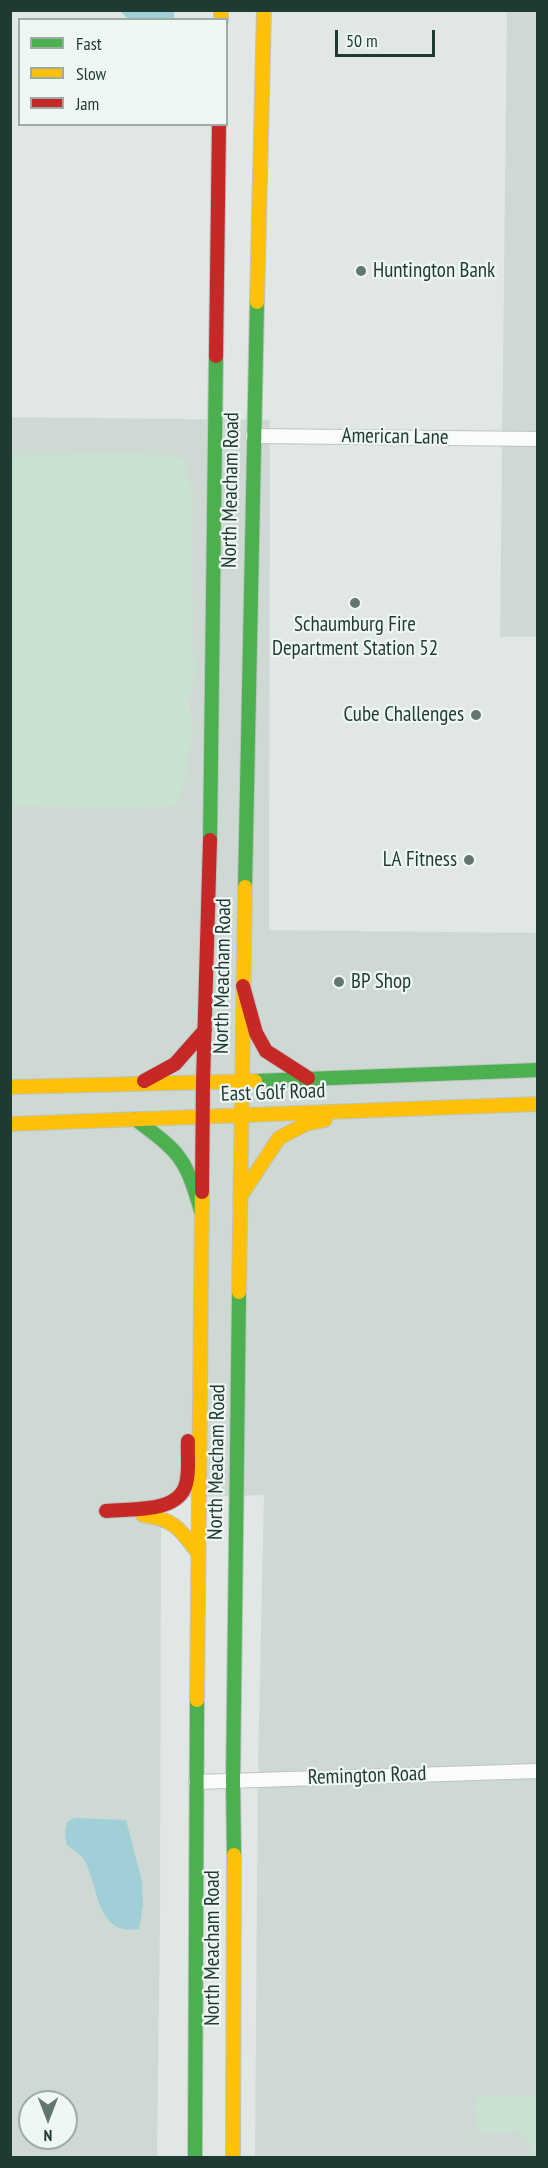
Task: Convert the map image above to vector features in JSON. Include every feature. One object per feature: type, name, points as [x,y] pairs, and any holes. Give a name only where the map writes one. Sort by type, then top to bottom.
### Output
[{"type":"main road","name":"North Meacham Road","points":[[233,2157],[235,1953],[233,1781],[243,986],[253,436],[264,10]]},
{"type":"main road","name":"North Meacham Road","points":[[195,2157],[201,1212],[211,827],[219,126]]},
{"type":"main road","points":[[243,986],[256,1033],[266,1052],[308,1078]]},
{"type":"main road","points":[[140,1084],[175,1064],[205,1030]]},
{"type":"main road","name":"East Golf Road","points":[[10,1087],[537,1070]]},
{"type":"main road","name":"East Golf Road","points":[[10,1124],[537,1104]]},
{"type":"main road","points":[[240,1197],[279,1138],[306,1124],[364,1111]]},
{"type":"main road","points":[[135,1119],[175,1150],[191,1177],[201,1212]]},
{"type":"main road","points":[[198,1553],[179,1527],[166,1517],[105,1510],[161,1506],[174,1501],[181,1494],[186,1482],[189,1363],[200,1339]]},
{"type":"street","name":"American Lane","points":[[253,436],[537,439]]},
{"type":"street","name":"Remington Road","points":[[196,1782],[537,1771]]},
{"type":"shaded area","points":[[507,11],[537,11],[537,637],[500,637]]},
{"type":"shaded area","points":[[11,417],[270,420],[269,930],[537,933],[537,2157],[255,2157],[258,1766],[264,1495],[163,1498],[161,1506],[157,2157],[11,2158]]},
{"type":"green space","points":[[11,455],[174,456],[185,460],[186,474],[193,490],[191,638],[196,670],[189,701],[193,731],[186,778],[176,806],[134,808],[11,806]]},
{"type":"green space","points":[[476,2096],[537,2097],[537,2157],[530,2157],[531,2141],[519,2133],[480,2134],[474,2113]]},
{"type":"water","points":[[120,11],[174,11],[174,18],[127,18]]},
{"type":"water","points":[[75,1818],[126,1820],[142,1881],[143,1905],[139,1929],[124,1929],[113,1924],[105,1915],[87,1866],[81,1856],[66,1844],[67,1822]]},
{"type":"traffic: fast","points":[[245,887],[257,302]]},
{"type":"traffic: fast","points":[[210,840],[216,356]]},
{"type":"traffic: fast","points":[[255,1081],[538,1070]]},
{"type":"traffic: fast","points":[[135,1119],[179,1157],[190,1178],[201,1211]]},
{"type":"traffic: fast","points":[[234,1855],[239,1292]]},
{"type":"traffic: fast","points":[[195,2158],[197,1700]]},
{"type":"traffic: slow","points":[[221,10],[221,18]]},
{"type":"traffic: slow","points":[[257,302],[264,10]]},
{"type":"traffic: slow","points":[[239,1292],[245,887]]},
{"type":"traffic: slow","points":[[10,1087],[255,1081]]},
{"type":"traffic: slow","points":[[10,1124],[538,1104]]},
{"type":"traffic: slow","points":[[240,1197],[279,1138],[306,1124],[325,1120]]},
{"type":"traffic: slow","points":[[197,1700],[202,1192]]},
{"type":"traffic: slow","points":[[143,1515],[162,1519],[175,1526],[198,1553]]},
{"type":"traffic: slow","points":[[233,2158],[234,1855]]},
{"type":"traffic: jam","points":[[216,356],[219,126]]},
{"type":"traffic: jam","points":[[202,1192],[210,840]]},
{"type":"traffic: jam","points":[[243,986],[256,1033],[266,1051],[308,1078]]},
{"type":"traffic: jam","points":[[144,1081],[175,1064],[205,1030]]},
{"type":"traffic: jam","points":[[106,1511],[152,1508],[174,1500],[181,1494],[186,1484],[188,1441]]},
{"type":"place","name":"Huntington Bank","points":[[361,271]]},
{"type":"place","name":"Schaumburg Fire Department Station 52","points":[[355,603]]},
{"type":"place","name":"Cube Challenges","points":[[476,715]]},
{"type":"place","name":"LA Fitness","points":[[469,860]]},
{"type":"place","name":"BP Shop","points":[[339,982]]}]
